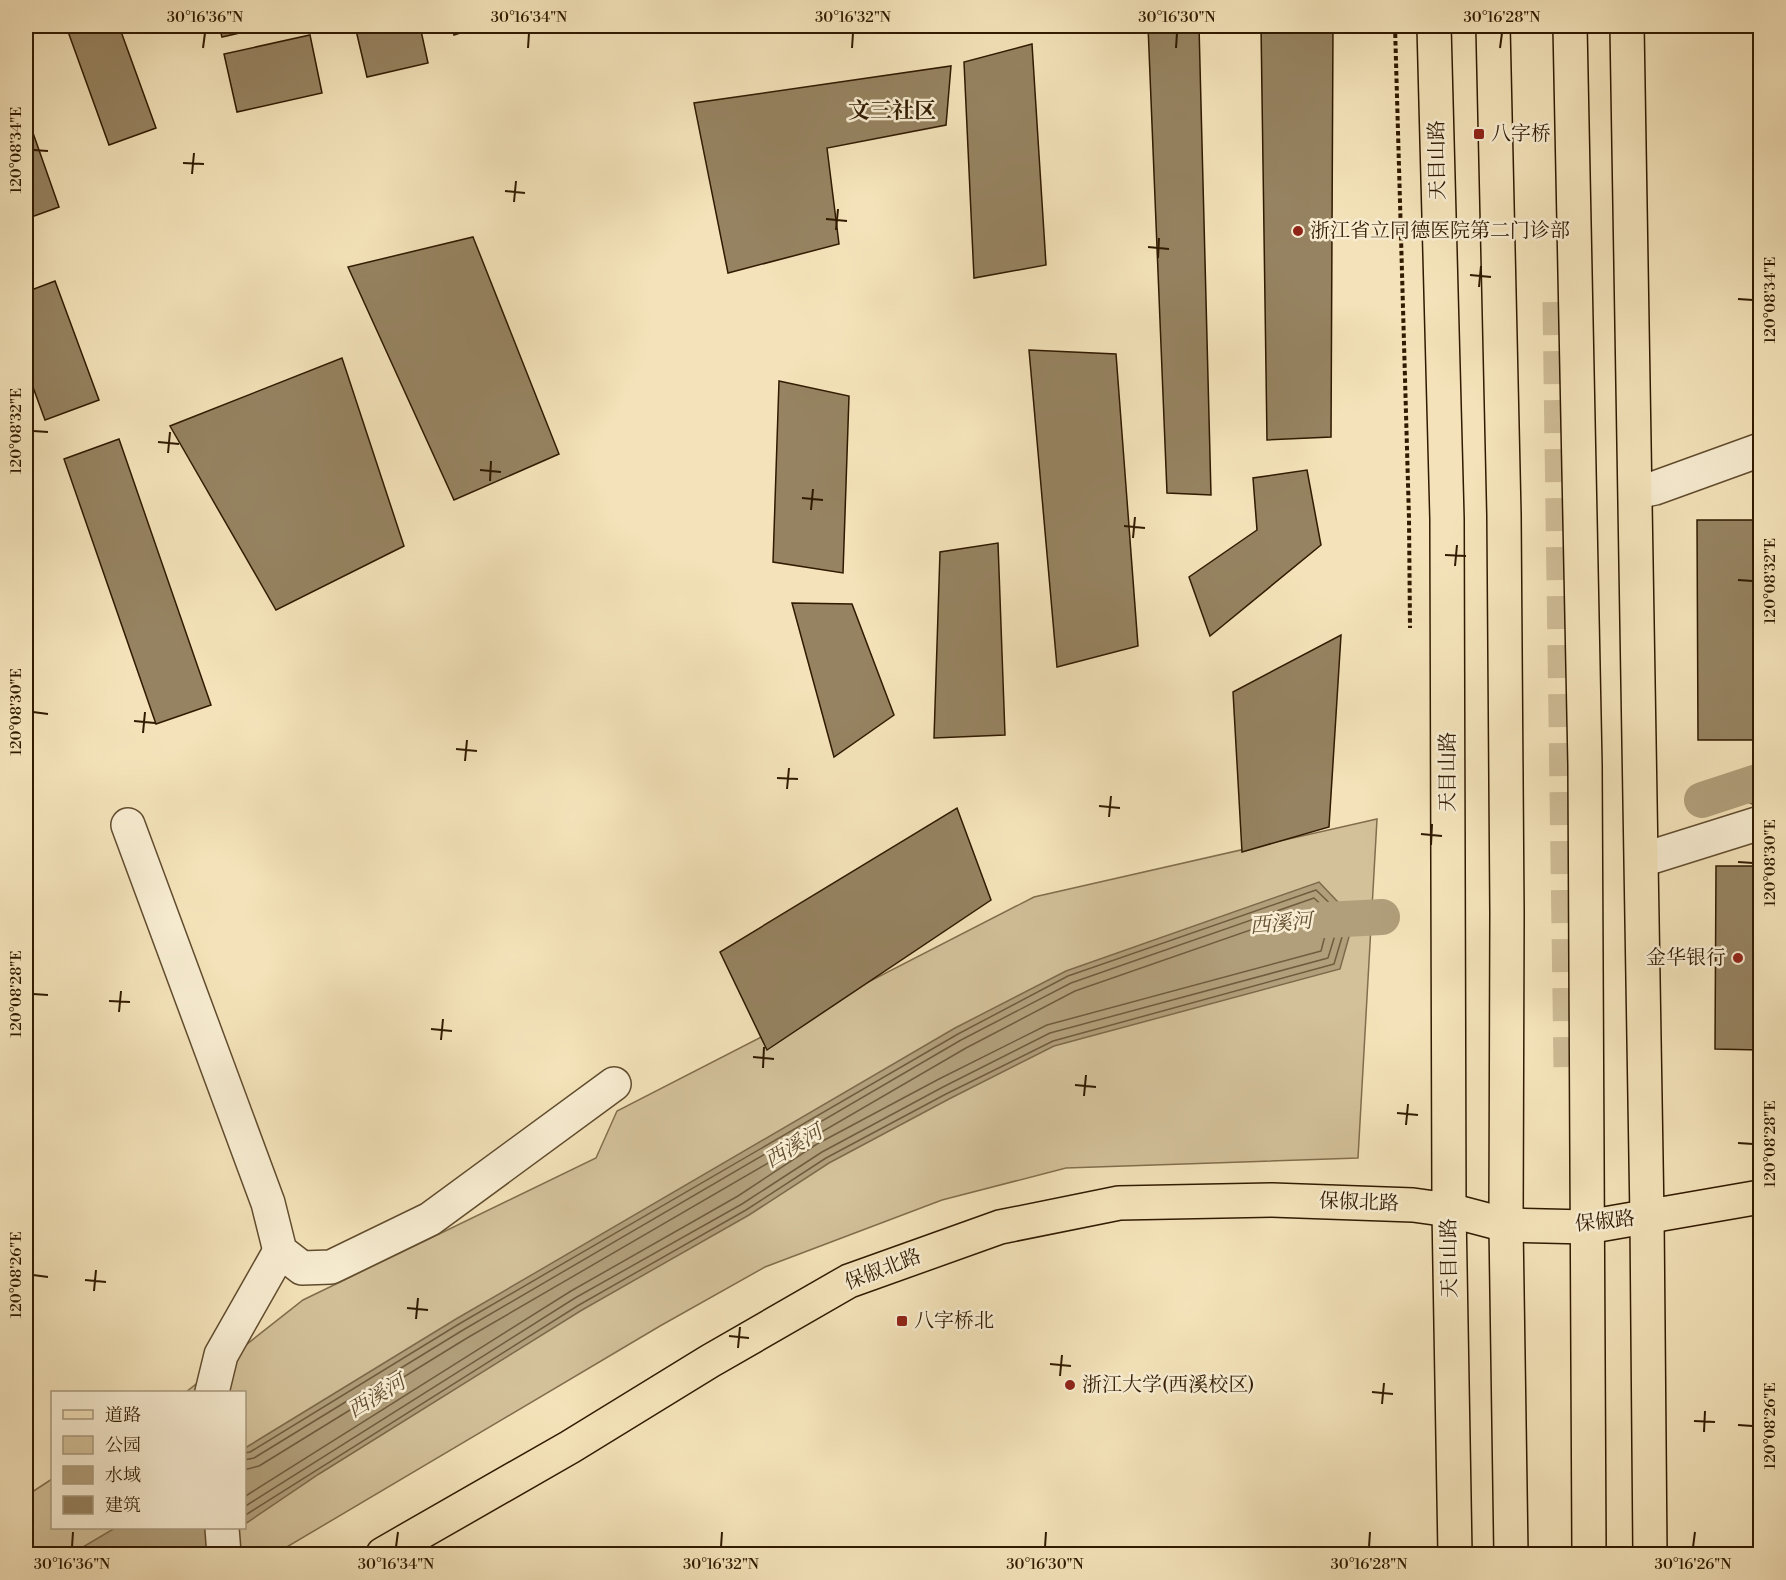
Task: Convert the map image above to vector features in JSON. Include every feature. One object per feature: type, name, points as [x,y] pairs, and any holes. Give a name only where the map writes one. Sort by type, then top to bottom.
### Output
[{"type":"main road","name":"天目山路","points":[[1434,26],[1447,519],[1449,1210],[1455,1554]]},
{"type":"main road","points":[[1493,26],[1504,527],[1507,912],[1506,1225],[1511,1554]]},
{"type":"main road","points":[[1570,26],[1584,717],[1589,1554]]},
{"type":"main road","points":[[1627,26],[1642,860],[1650,1554]]},
{"type":"main road","name":"保俶路","points":[[1449,1210],[1506,1225],[1587,1227],[1761,1197]]},
{"type":"main road","name":"保俶北路","points":[[383,1554],[570,1447],[710,1361],[849,1281],[1000,1227],[1119,1203],[1272,1200],[1413,1205],[1449,1210]]},
{"type":"street","points":[[1636,492],[1655,488],[1761,450]]},
{"type":"street","points":[[1642,860],[1761,823]]},
{"type":"street","points":[[128,825],[268,1203],[280,1251],[302,1268],[330,1267],[430,1219],[614,1084]]},
{"type":"street","points":[[212,1391],[221,1355],[280,1251]]},
{"type":"street","points":[[222,1529],[224,1554]]},
{"type":"path","points":[[1395,26],[1409,519],[1410,637]]},
{"type":"green space","points":[[1377,819],[1358,1158],[1066,1168],[942,1200],[765,1267],[660,1326],[275,1554],[26,1554],[26,1496],[51,1480],[51,1529],[246,1529],[246,1391],[187,1391],[303,1300],[596,1158],[617,1111],[1034,897]]},
{"type":"water","points":[[1760,766],[1760,808],[1728,792],[1753,769]]},
{"type":"water","points":[[1319,882],[1354,919],[1340,969],[1054,1046],[949,1099],[829,1163],[749,1215],[582,1310],[319,1474],[246,1523],[246,1447],[456,1319],[955,1028],[1066,971]]},
{"type":"water","points":[[113,1529],[236,1529],[197,1554],[71,1554]]},
{"type":"building","points":[[66,26],[119,26],[156,128],[109,145]]},
{"type":"building","points":[[219,26],[270,26],[222,37]]},
{"type":"building","points":[[355,26],[420,26],[428,63],[367,77]]},
{"type":"building","points":[[452,26],[482,26],[454,35]]},
{"type":"building","points":[[1148,26],[1199,26],[1211,495],[1167,493]]},
{"type":"building","name":"浙江省立同德医院第二门诊部","points":[[1261,26],[1333,26],[1331,437],[1267,440]]},
{"type":"building","points":[[310,35],[322,93],[237,112],[224,54]]},
{"type":"building","points":[[1032,44],[1046,265],[974,278],[964,62]]},
{"type":"building","points":[[951,66],[946,125],[827,148],[839,244],[728,273],[694,103]]},
{"type":"building","points":[[26,113],[59,207],[26,219]]},
{"type":"building","points":[[473,237],[559,454],[454,500],[348,267]]},
{"type":"building","points":[[55,281],[99,400],[45,420],[26,368],[26,292]]},
{"type":"building","points":[[1029,350],[1116,354],[1138,646],[1057,667]]},
{"type":"building","points":[[342,358],[404,546],[276,610],[170,426]]},
{"type":"building","points":[[779,381],[849,396],[843,573],[773,562]]},
{"type":"building","points":[[119,439],[211,705],[156,724],[64,459]]},
{"type":"building","points":[[1307,470],[1321,545],[1210,636],[1189,577],[1257,530],[1253,478]]},
{"type":"building","points":[[1697,520],[1760,520],[1760,740],[1698,740]]},
{"type":"building","points":[[998,543],[1005,735],[934,738],[940,552]]},
{"type":"building","points":[[792,603],[852,604],[894,715],[834,757]]},
{"type":"building","points":[[1341,635],[1329,827],[1242,852],[1233,692]]},
{"type":"building","points":[[957,808],[991,900],[767,1050],[720,952]]},
{"type":"building","name":"金华银行","points":[[1716,866],[1760,866],[1760,1050],[1715,1049]]},
{"type":"waterway","points":[[1702,800],[1760,781]]},
{"type":"waterway","name":"西溪河","points":[[1307,921],[1382,917]]},
{"type":"tunnel","points":[[1559,302],[1570,1067]]},
{"type":"place","name":"八字桥","points":[[1479,134]]},
{"type":"place","name":"浙江省立同德医院第二门诊部","points":[[1298,231]]},
{"type":"place","name":"金华银行","points":[[1738,958]]},
{"type":"place","name":"八字桥北","points":[[902,1321]]},
{"type":"place","name":"浙江大学(西溪校区)","points":[[1070,1385]]},
{"type":"district","name":"文三社区","points":[[892,111]]}]
